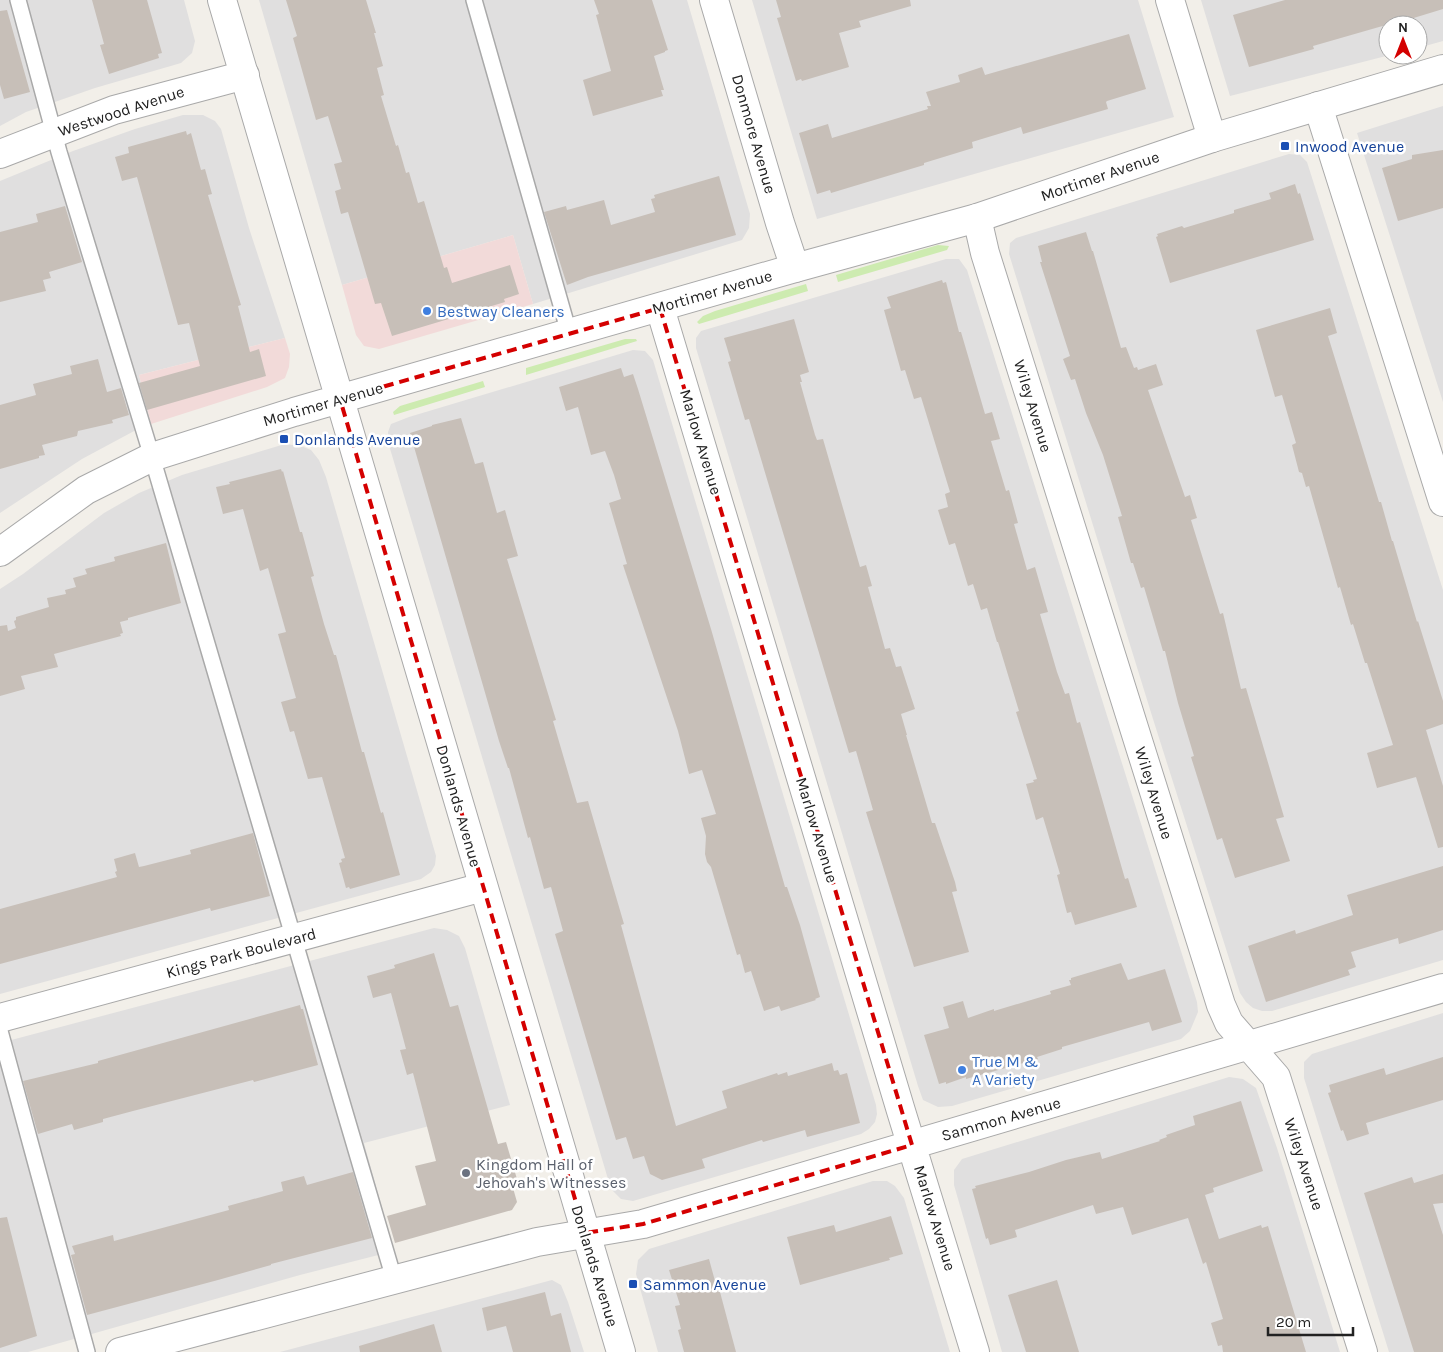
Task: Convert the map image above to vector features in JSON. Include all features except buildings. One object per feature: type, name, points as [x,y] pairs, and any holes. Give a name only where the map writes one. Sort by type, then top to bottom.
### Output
[{"type":"street","name":"Donlands Avenue","points":[[222,0],[621,1352]]},
{"type":"street","name":"Donmore Avenue","points":[[714,0],[780,224],[795,268]]},
{"type":"street","points":[[1170,0],[1212,138]]},
{"type":"street","name":"Mortimer Avenue","points":[[0,552],[86,490],[152,457],[243,427],[795,268],[976,218],[1212,138],[1443,69]]},
{"type":"street","name":"Westwood Avenue","points":[[0,154],[114,110],[245,75]]},
{"type":"street","points":[[1318,106],[1443,502]]},
{"type":"street","name":"Wiley Avenue","points":[[976,218],[985,253],[1221,1005],[1229,1022],[1276,1077],[1363,1352]]},
{"type":"street","name":"Marlow Avenue","points":[[660,308],[975,1352]]},
{"type":"street","name":"Kings Park Boulevard","points":[[0,1018],[483,887]]},
{"type":"street","name":"Sammon Avenue","points":[[120,1352],[537,1242],[585,1232],[644,1224],[1443,988]]},
{"type":"lane","points":[[18,0],[54,132],[152,457],[394,1279]]},
{"type":"lane","points":[[474,0],[569,333]]},
{"type":"lane","points":[[0,1031],[87,1352]]},
{"type":"highlighted area","points":[[660,308],[912,1145],[643,1224],[585,1233],[340,399]]},
{"type":"shaded area","points":[[0,0],[184,0],[195,41],[192,53],[181,63],[95,88],[26,112],[0,126]]},
{"type":"shaded area","points":[[259,0],[687,0],[750,214],[749,228],[742,240],[533,304],[513,235],[342,285]]},
{"type":"shaded area","points":[[752,0],[1138,0],[1174,117],[817,219]]},
{"type":"shaded area","points":[[1201,0],[1443,0],[1443,41],[1428,45],[1428,15],[1378,15],[1378,58],[1230,96]]},
{"type":"shaded area","points":[[1443,106],[1443,402],[1357,133]]},
{"type":"shaded area","points":[[183,115],[203,115],[215,121],[221,129],[249,228],[285,338],[139,375],[151,424],[82,459],[0,513],[0,181],[73,151],[135,129]]},
{"type":"shaded area","points":[[1289,154],[1300,155],[1307,162],[1443,590],[1443,960],[1272,1011],[1262,1011],[1253,1008],[1240,993],[1009,254],[1010,243],[1016,238]]},
{"type":"shaded area","points":[[513,235],[533,304],[379,349],[364,346],[356,335],[342,285]]},
{"type":"shaded area","points":[[946,259],[959,259],[967,270],[1197,1002],[1198,1012],[1190,1031],[1181,1039],[952,1106],[938,1107],[923,1100],[918,1086],[696,348],[696,338],[701,331]]},
{"type":"shaded area","points":[[285,338],[290,354],[289,367],[285,378],[267,387],[151,424],[139,375]]},
{"type":"shaded area","points":[[633,350],[645,351],[653,360],[876,1105],[877,1114],[875,1122],[861,1134],[633,1201],[621,1199],[611,1189],[388,442],[388,432],[391,424],[409,417]]},
{"type":"shaded area","points":[[285,444],[301,446],[311,450],[319,460],[326,477],[436,856],[435,865],[431,872],[421,879],[0,994],[0,589],[104,513],[139,493],[182,475]]},
{"type":"shaded area","points":[[434,928],[447,930],[459,936],[465,948],[510,1105],[364,1143],[394,1251],[300,1275],[28,1352],[0,1352],[0,1043]]},
{"type":"shaded area","points":[[1443,1013],[1443,1352],[1389,1352],[1304,1078],[1304,1062],[1312,1054]]},
{"type":"shaded area","points":[[1229,1077],[1243,1079],[1256,1088],[1277,1148],[1340,1352],[1002,1352],[954,1185],[954,1170],[962,1159]]},
{"type":"shaded area","points":[[873,1181],[887,1181],[895,1186],[904,1198],[950,1352],[658,1352],[636,1274],[638,1260],[649,1249]]},
{"type":"shaded area","points":[[552,1280],[561,1285],[584,1352],[280,1352]]},
{"type":"green space","points":[[938,245],[949,246],[947,250],[838,282],[836,275]]},
{"type":"green space","points":[[806,284],[808,291],[699,324],[697,322],[703,316],[715,311]]},
{"type":"green space","points":[[625,339],[636,339],[637,341],[526,375],[526,368]]},
{"type":"green space","points":[[483,381],[485,387],[394,415],[393,412],[400,406]]},
{"type":"place","name":"Inwood Avenue","points":[[1285,146]]},
{"type":"place","name":"Bestway Cleaners","points":[[427,311]]},
{"type":"place","name":"Donlands Avenue","points":[[284,439]]},
{"type":"place","name":"True M & A Variety","points":[[962,1070]]},
{"type":"place","name":"Kingdom Hall of Jehovah's Witnesses","points":[[466,1173]]},
{"type":"place","name":"Sammon Avenue","points":[[633,1284]]}]
